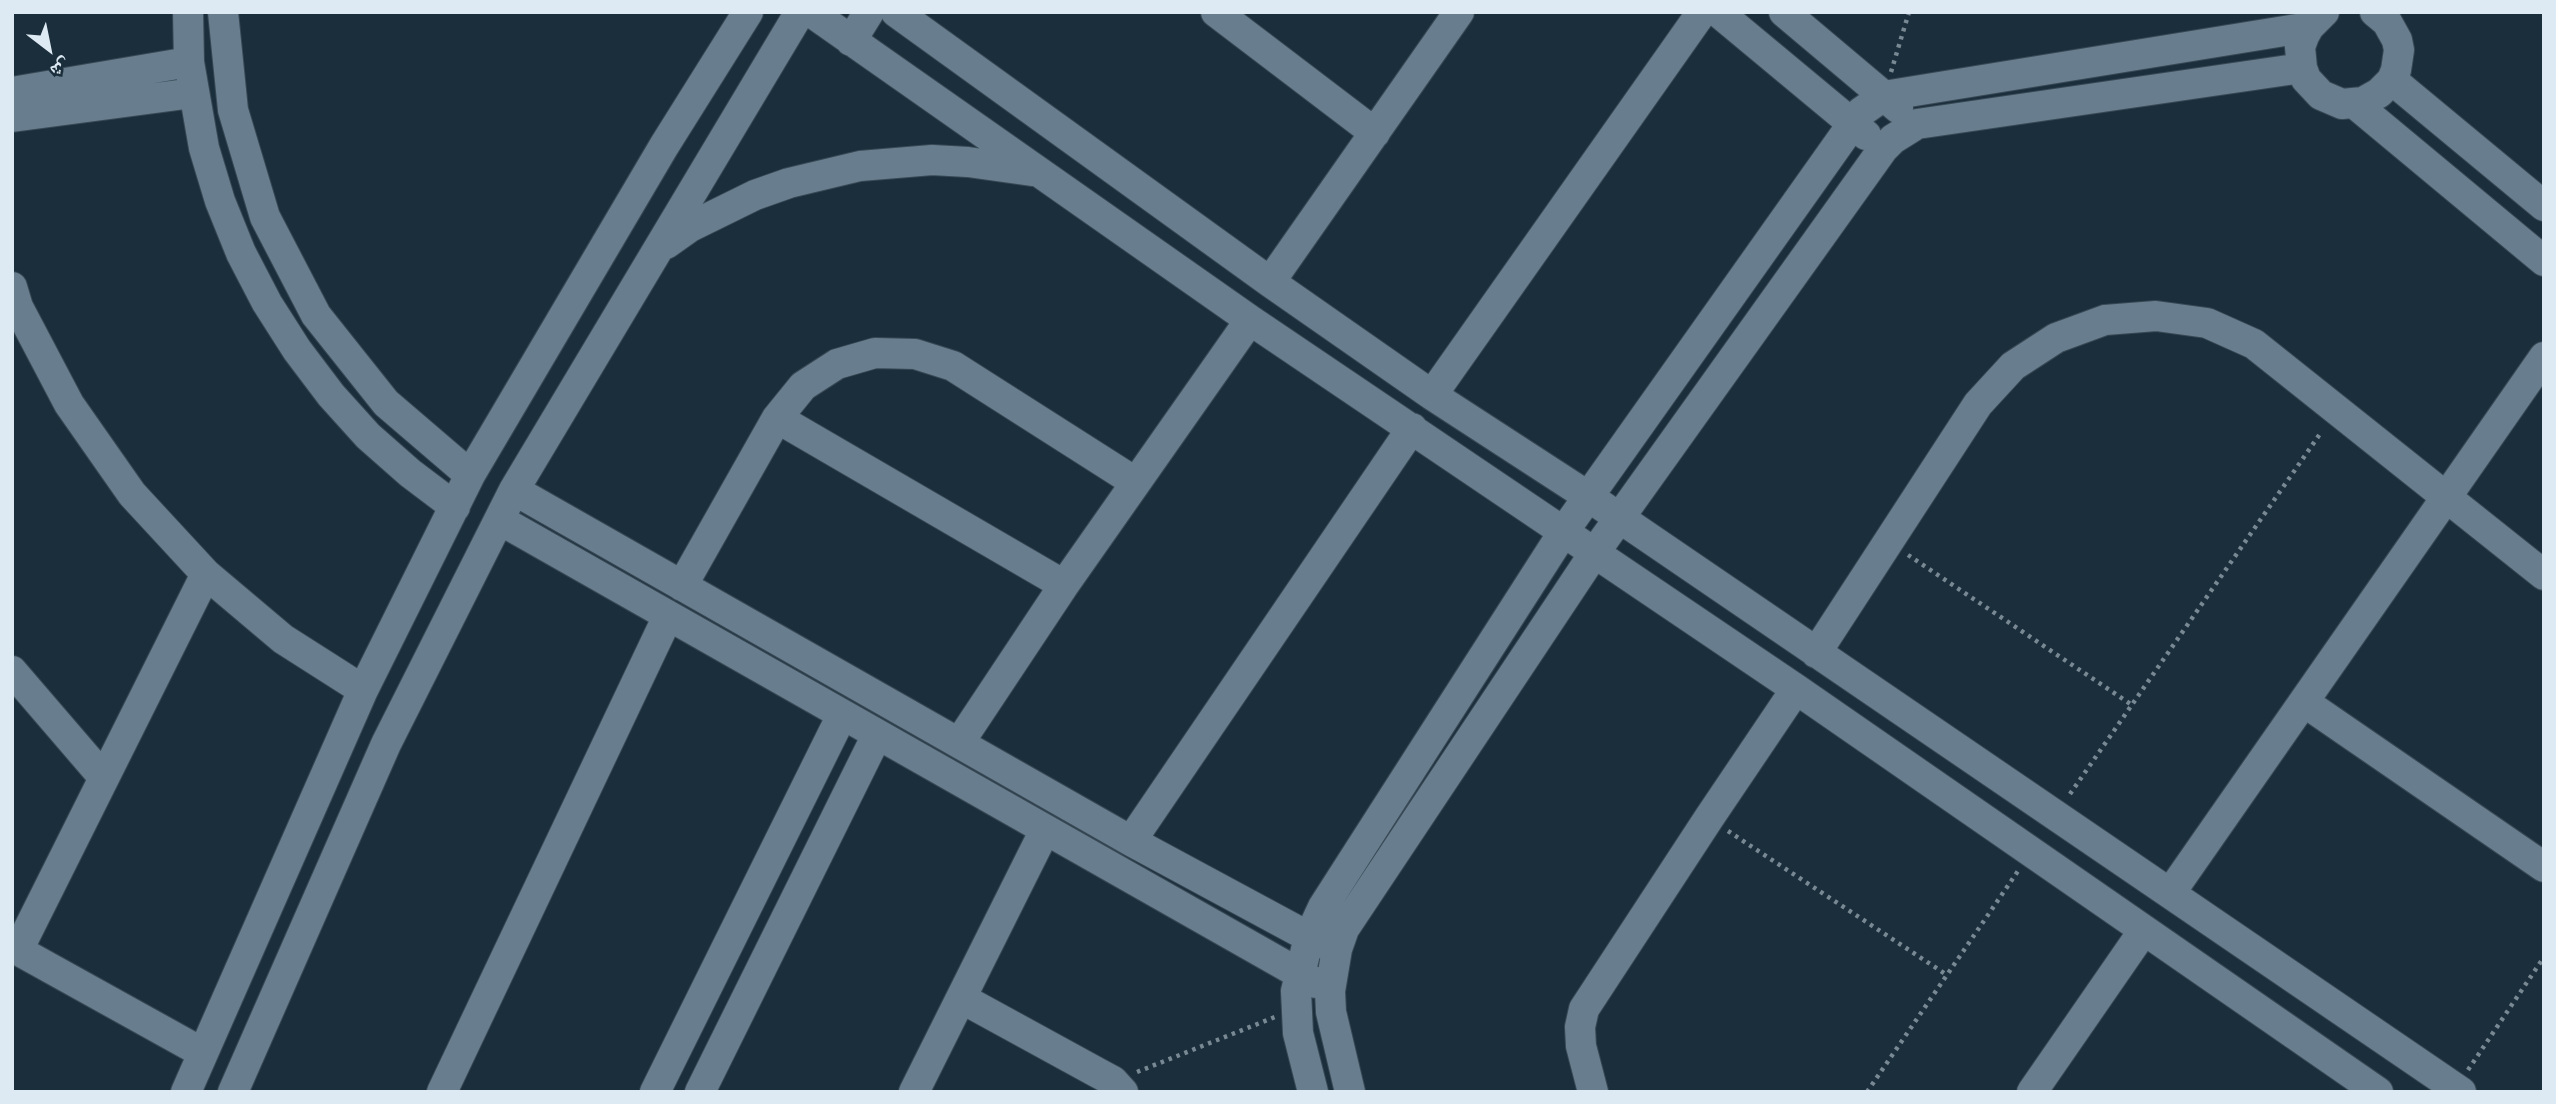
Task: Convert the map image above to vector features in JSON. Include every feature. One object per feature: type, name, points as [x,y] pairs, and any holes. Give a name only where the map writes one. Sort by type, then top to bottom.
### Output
[{"type":"street","points":[[188,12],[189,62],[204,148],[220,201],[241,253],[274,315],[331,395],[368,436],[410,473],[455,507]]},
{"type":"street","points":[[223,12],[233,110],[265,217],[316,315],[386,403],[470,475]]},
{"type":"street","points":[[186,1092],[363,690],[470,475],[664,146],[748,12]]},
{"type":"street","points":[[244,1088],[386,744],[514,490],[800,12]]},
{"type":"street","points":[[811,12],[1250,320],[1796,689],[2378,1092]]},
{"type":"street","points":[[851,41],[869,12]]},
{"type":"street","points":[[896,12],[1270,282],[1432,395],[1589,497],[2458,1090]]},
{"type":"street","points":[[1216,12],[1375,133]]},
{"type":"street","points":[[1432,395],[1702,12]]},
{"type":"street","points":[[1718,12],[1883,149]]},
{"type":"street","points":[[1784,12],[1917,124]]},
{"type":"street","points":[[1270,282],[1375,133],[1453,14]]},
{"type":"street","points":[[2316,19],[2300,47],[2306,79],[2321,95],[2343,103],[2354,103],[2363,102],[2379,93],[2392,80],[2399,60],[2392,18]]},
{"type":"street","points":[[1313,1092],[1298,1033],[1296,1009],[1299,972],[1309,937],[1332,892],[1564,531],[1861,112],[1884,96],[2316,19]]},
{"type":"street","points":[[12,92],[189,62]]},
{"type":"street","points":[[1350,1092],[1331,1012],[1330,991],[1337,949],[1355,911],[1595,552],[1883,149],[1893,139],[1917,124],[2302,68]]},
{"type":"street","points":[[2392,80],[2544,206]]},
{"type":"street","points":[[12,117],[193,93]]},
{"type":"street","points":[[2354,103],[2544,261]]},
{"type":"street","points":[[659,248],[690,228],[755,195],[848,168],[932,160],[980,163],[1040,173]]},
{"type":"street","points":[[14,300],[69,404],[132,494],[206,574],[283,639],[363,690]]},
{"type":"street","points":[[1816,653],[1978,404],[2013,366],[2056,338],[2105,320],[2156,316],[2207,323],[2254,344],[2544,575]]},
{"type":"street","points":[[959,743],[1135,482],[1250,320]]},
{"type":"street","points":[[682,586],[777,418],[803,386],[837,364],[875,353],[915,354],[954,366],[1135,482]]},
{"type":"street","points":[[2171,892],[2544,357]]},
{"type":"street","points":[[777,418],[1064,586]]},
{"type":"street","points":[[1131,841],[1412,428]]},
{"type":"street","points":[[514,490],[1131,841],[1309,937],[1337,949]]},
{"type":"street","points":[[500,520],[1330,991]]},
{"type":"street","points":[[203,1053],[15,948],[206,574]]},
{"type":"street","points":[[442,1092],[668,616]]},
{"type":"street","points":[[12,671],[104,778]]},
{"type":"street","points":[[1593,1092],[1581,1046],[1580,1027],[1584,1009],[1796,689]]},
{"type":"street","points":[[2304,702],[2544,867]]},
{"type":"street","points":[[655,1092],[842,715]]},
{"type":"street","points":[[347,726],[386,744]]},
{"type":"street","points":[[700,1092],[877,735]]},
{"type":"street","points":[[914,1092],[1045,830]]},
{"type":"street","points":[[2032,1092],[2144,930]]},
{"type":"street","points":[[961,998],[1118,1087]]},
{"type":"path","points":[[1884,96],[1909,12]]},
{"type":"path","points":[[2055,816],[2337,410]]},
{"type":"path","points":[[1888,542],[2132,705]]},
{"type":"path","points":[[1709,818],[1947,975]]},
{"type":"path","points":[[1867,1092],[2030,853]]},
{"type":"path","points":[[2458,1090],[2544,957]]},
{"type":"path","points":[[1118,1087],[1296,1009]]}]
